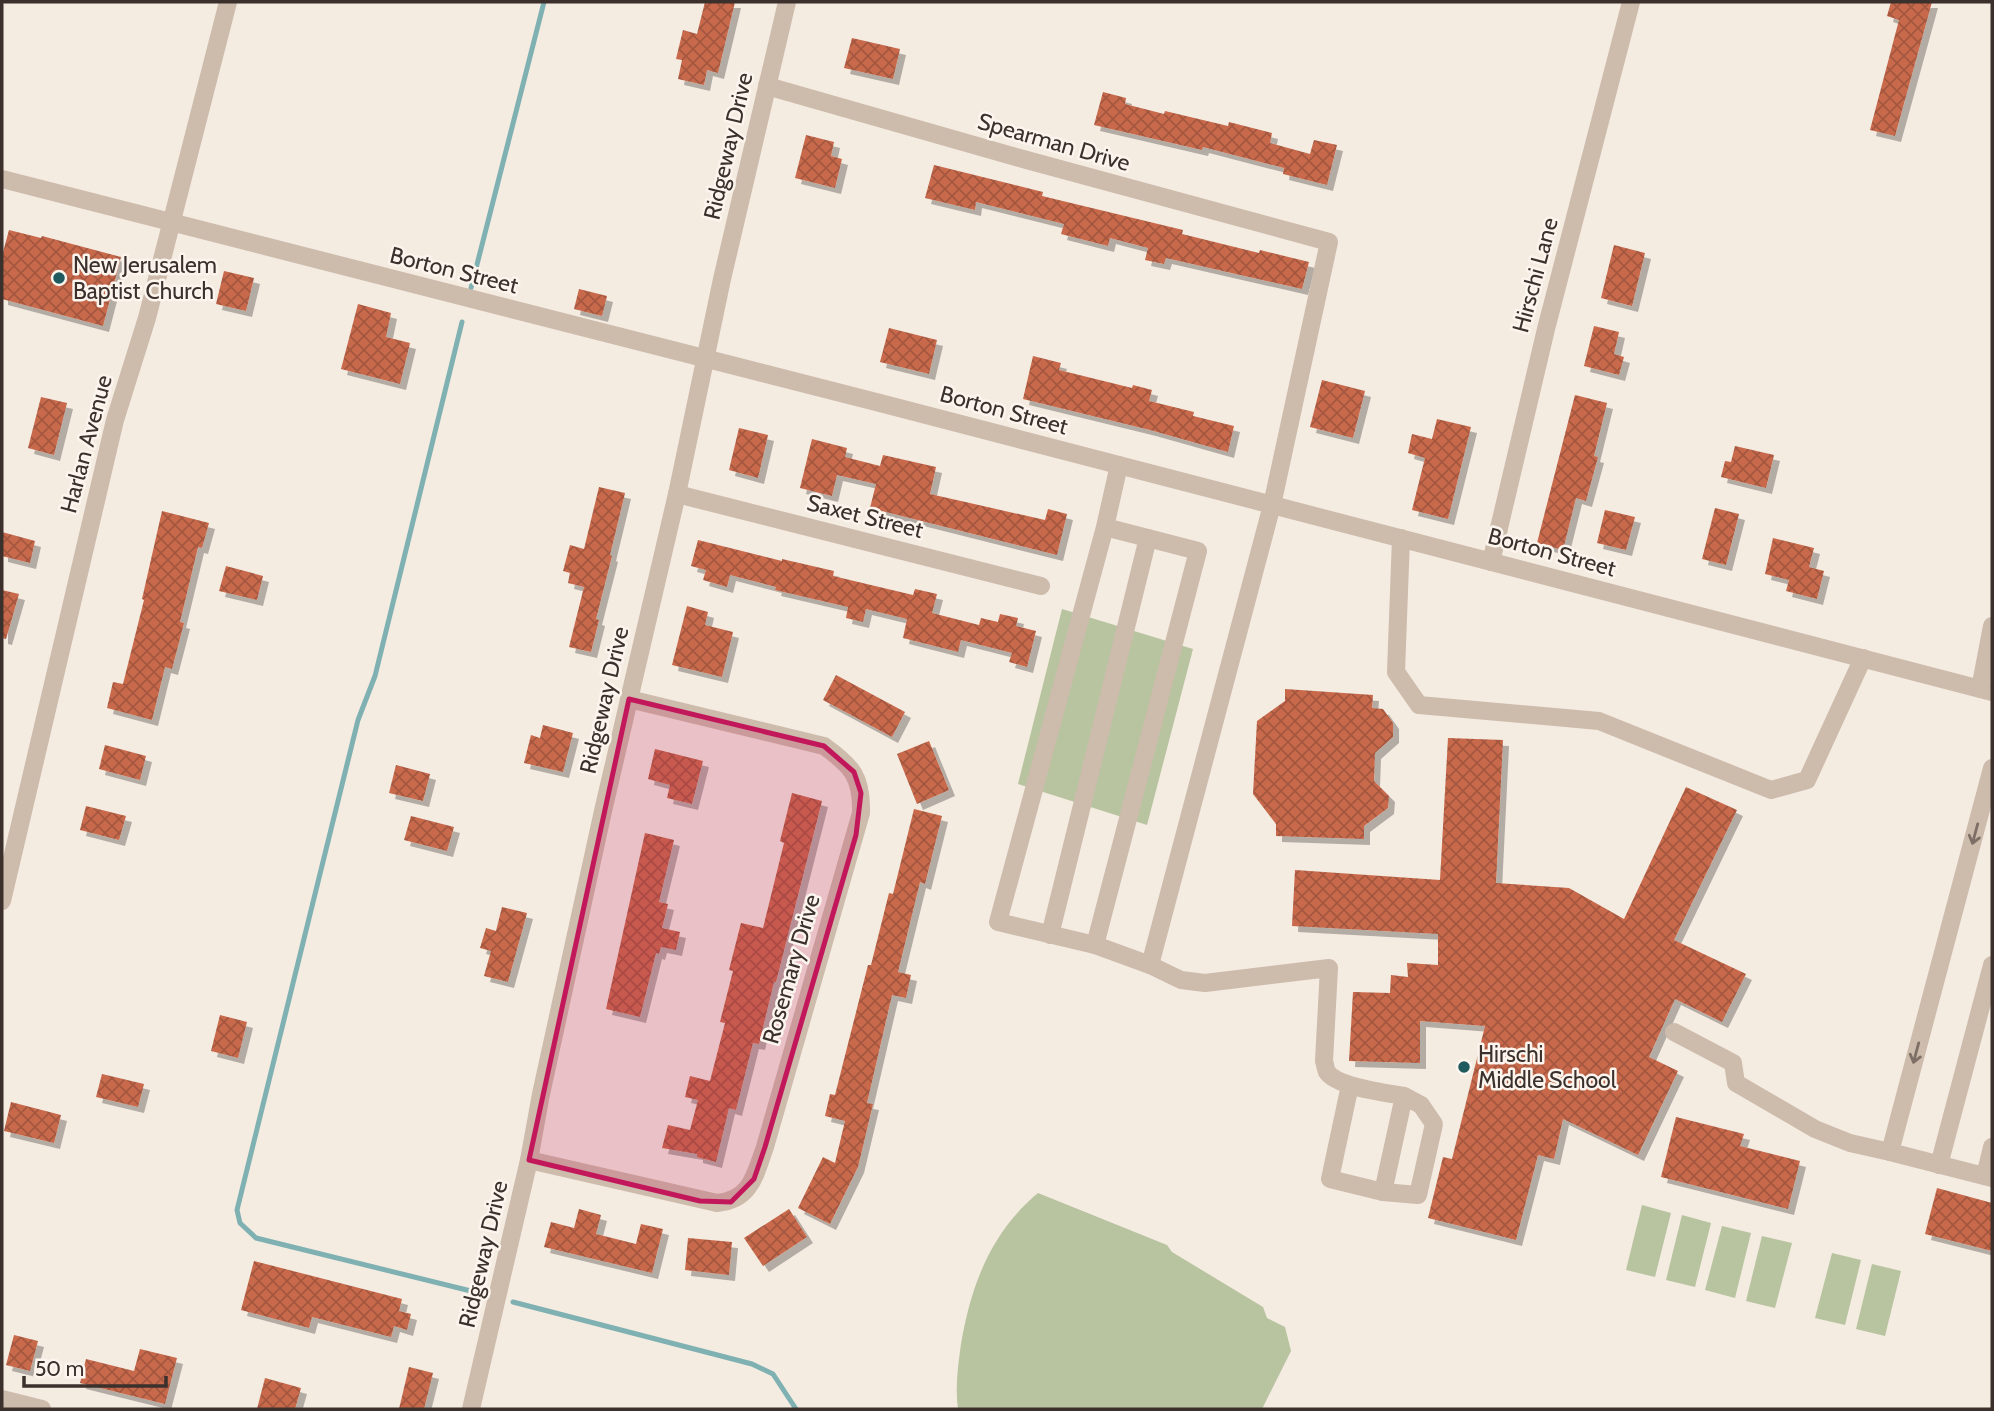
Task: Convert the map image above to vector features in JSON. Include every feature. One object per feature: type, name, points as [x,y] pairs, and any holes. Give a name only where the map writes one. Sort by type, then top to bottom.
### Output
[{"type":"street","name":"Harlan Avenue","points":[[2,901],[115,420],[147,318],[228,2]]},
{"type":"street","name":"Ridgeway Drive","points":[[471,1409],[787,2]]},
{"type":"street","name":"Hirschi Lane","points":[[1491,562],[1546,329],[1631,2]]},
{"type":"street","name":"Spearman Drive","points":[[767,86],[1329,242],[1272,505]]},
{"type":"street","name":"Borton Street","points":[[2,179],[1986,690]]},
{"type":"street","points":[[1119,465],[1105,527],[998,922],[1094,945],[1150,965],[1181,980],[1205,983],[1329,968],[1324,1061],[1326,1071],[1334,1079],[1350,1085],[1404,1096],[1421,1105],[1434,1124],[1418,1195],[1383,1192],[1331,1179],[1350,1085]]},
{"type":"street","name":"Saxet Street","points":[[677,494],[1041,586]]},
{"type":"street","points":[[1150,965],[1272,505]]},
{"type":"street","points":[[1094,945],[1199,551],[1105,527]]},
{"type":"street","points":[[1050,934],[1148,538]]},
{"type":"street","points":[[1401,538],[1396,672],[1419,705],[1599,721],[1771,790],[1807,780],[1863,659]]},
{"type":"street","points":[[1986,690],[1992,626]]},
{"type":"street","name":"Rosemary Drive","points":[[529,1160],[717,1203],[731,1202],[746,1190],[754,1179],[765,1147],[861,813],[862,793],[854,772],[844,760],[824,746],[629,699]]},
{"type":"street","points":[[1889,1152],[1992,768]]},
{"type":"street","points":[[1939,1165],[1992,965]]},
{"type":"street","points":[[1674,1032],[1733,1063],[1736,1083],[1815,1129],[1850,1143],[1988,1177],[1992,1147]]},
{"type":"street","points":[[1383,1192],[1404,1096]]},
{"type":"street","points":[[2,1399],[42,1409]]},
{"type":"highlighted area","points":[[629,699],[824,746],[854,772],[861,793],[856,835],[765,1147],[754,1179],[731,1202],[700,1201],[529,1160]]},
{"type":"green space","points":[[1062,609],[1193,649],[1147,825],[1018,784]]},
{"type":"green space","points":[[1038,1193],[1167,1245],[1172,1252],[1263,1307],[1267,1318],[1285,1327],[1291,1351],[1262,1409],[958,1409],[957,1385],[961,1344],[977,1281],[996,1242],[1022,1208]]},
{"type":"green space","points":[[1642,1205],[1671,1213],[1655,1277],[1626,1270]]},
{"type":"green space","points":[[1682,1215],[1711,1223],[1695,1287],[1666,1280]]},
{"type":"green space","points":[[1722,1226],[1751,1233],[1735,1298],[1705,1290]]},
{"type":"green space","points":[[1762,1236],[1792,1243],[1775,1308],[1746,1301]]},
{"type":"green space","points":[[1832,1253],[1861,1260],[1845,1325],[1815,1318]]},
{"type":"green space","points":[[1872,1264],[1901,1271],[1885,1336],[1856,1329]]},
{"type":"building","points":[[705,2],[735,2],[718,73],[707,70],[704,85],[678,79],[682,60],[676,59],[683,30],[697,34]]},
{"type":"building","points":[[1891,2],[1932,2],[1895,136],[1870,130],[1899,20],[1887,16]]},
{"type":"building","points":[[852,38],[900,49],[893,79],[844,68]]},
{"type":"building","points":[[1103,92],[1126,98],[1125,104],[1164,114],[1165,111],[1228,126],[1229,122],[1272,133],[1270,143],[1310,154],[1314,140],[1337,145],[1327,185],[1283,174],[1284,168],[1203,147],[1202,150],[1094,125]]},
{"type":"building","points":[[806,135],[834,142],[831,156],[842,159],[835,188],[795,178]]},
{"type":"building","points":[[934,165],[1043,192],[1042,196],[1183,230],[1182,234],[1309,262],[1302,289],[1166,258],[1164,264],[1145,260],[1148,248],[1110,238],[1108,246],[1061,234],[1064,224],[976,202],[975,210],[925,198]]},
{"type":"building","name":"New Jerusalem Baptist Church","points":[[9,230],[121,257],[103,326],[2,299],[2,256]]},
{"type":"building","points":[[1614,245],[1645,253],[1632,306],[1601,298]]},
{"type":"building","points":[[224,271],[254,278],[246,311],[216,304]]},
{"type":"building","points":[[579,289],[607,296],[602,316],[574,309]]},
{"type":"building","points":[[358,304],[391,313],[386,337],[410,343],[400,384],[341,369]]},
{"type":"building","points":[[1594,326],[1619,332],[1614,354],[1624,357],[1619,375],[1584,366]]},
{"type":"building","points":[[889,328],[937,340],[929,374],[880,362]]},
{"type":"building","points":[[1033,356],[1061,363],[1059,370],[1132,388],[1133,385],[1152,390],[1149,401],[1194,412],[1193,416],[1234,426],[1228,452],[1023,399]]},
{"type":"building","points":[[1322,380],[1365,391],[1353,438],[1310,427]]},
{"type":"building","points":[[1575,395],[1607,403],[1594,456],[1598,457],[1586,501],[1576,498],[1563,550],[1537,543]]},
{"type":"building","points":[[41,397],[67,403],[54,455],[28,448]]},
{"type":"building","points":[[1437,419],[1471,427],[1448,519],[1412,510],[1425,458],[1408,453],[1412,434],[1432,439]]},
{"type":"building","points":[[739,428],[768,435],[758,478],[729,470]]},
{"type":"building","points":[[812,439],[847,448],[845,457],[880,466],[883,455],[936,467],[930,494],[1045,520],[1048,509],[1067,514],[1057,555],[870,508],[876,484],[837,475],[832,496],[800,488]]},
{"type":"building","points":[[1735,446],[1774,455],[1766,488],[1721,477],[1725,461],[1731,462]]},
{"type":"building","points":[[599,487],[625,493],[591,652],[569,647],[584,587],[568,583],[570,573],[563,571],[570,545],[584,549]]},
{"type":"building","points":[[1715,508],[1739,514],[1726,565],[1702,559]]},
{"type":"building","points":[[1605,510],[1635,517],[1626,550],[1597,543]]},
{"type":"building","points":[[162,511],[209,523],[202,548],[198,547],[180,622],[184,623],[172,669],[165,667],[152,720],[107,708],[113,682],[123,684]]},
{"type":"building","points":[[2,532],[35,541],[30,563],[2,556]]},
{"type":"building","points":[[1773,538],[1814,548],[1809,567],[1824,571],[1817,599],[1786,591],[1789,580],[1765,574]]},
{"type":"building","points":[[698,540],[834,571],[833,576],[913,595],[915,589],[937,594],[932,613],[979,625],[981,618],[998,622],[1000,614],[1018,618],[1016,626],[1036,631],[1027,667],[1009,662],[1012,653],[961,640],[958,652],[903,638],[907,619],[866,609],[863,622],[846,618],[848,607],[775,590],[776,587],[730,575],[727,587],[703,580],[706,570],[691,566]]},
{"type":"building","points":[[226,566],[263,576],[257,600],[219,591]]},
{"type":"building","points":[[2,590],[19,594],[6,639],[2,638]]},
{"type":"building","points":[[687,606],[708,612],[705,625],[733,632],[722,677],[672,665]]},
{"type":"building","points":[[836,675],[905,712],[892,737],[823,700]]},
{"type":"building","points":[[1285,689],[1373,695],[1372,708],[1383,709],[1393,723],[1393,737],[1375,753],[1374,781],[1389,796],[1388,808],[1364,826],[1364,839],[1276,836],[1276,824],[1253,794],[1257,721],[1285,701]]},
{"type":"building","points":[[543,725],[573,733],[563,772],[524,763],[531,735],[540,738]]},
{"type":"building","points":[[1448,738],[1503,740],[1496,883],[1569,888],[1624,919],[1686,787],[1737,810],[1674,940],[1746,974],[1722,1022],[1675,999],[1649,1057],[1678,1071],[1638,1155],[1563,1119],[1554,1159],[1538,1155],[1516,1240],[1428,1218],[1443,1157],[1452,1159],[1485,1026],[1420,1021],[1420,1063],[1349,1061],[1353,992],[1390,993],[1391,975],[1408,977],[1407,963],[1438,965],[1438,934],[1292,926],[1295,870],[1440,880]]},
{"type":"building","points":[[929,741],[949,790],[917,804],[897,754]]},
{"type":"building","points":[[105,745],[146,756],[140,780],[99,769]]},
{"type":"building","points":[[655,749],[703,761],[692,804],[667,798],[670,785],[648,779]]},
{"type":"building","points":[[396,765],[430,774],[423,801],[389,793]]},
{"type":"building","points":[[792,793],[822,801],[759,1044],[753,1043],[736,1110],[729,1108],[716,1162],[697,1157],[697,1154],[662,1148],[668,1125],[690,1130],[698,1100],[685,1097],[690,1076],[710,1081],[725,1023],[720,1022],[733,971],[729,970],[741,923],[763,928],[784,843],[780,841]]},
{"type":"building","points":[[86,806],[126,816],[119,840],[80,830]]},
{"type":"building","points":[[914,809],[942,816],[925,884],[920,882],[898,972],[911,975],[906,998],[892,995],[867,1103],[873,1104],[858,1167],[830,1224],[798,1208],[823,1157],[835,1163],[845,1121],[825,1116],[830,1094],[835,1095],[868,965],[871,965],[889,893],[893,894]]},
{"type":"building","points":[[411,816],[454,827],[447,851],[404,840]]},
{"type":"building","points":[[645,833],[674,840],[659,902],[668,904],[662,928],[680,932],[676,950],[661,947],[659,954],[656,953],[640,1017],[606,1009]]},
{"type":"building","points":[[502,907],[527,913],[508,982],[484,976],[491,951],[480,948],[486,928],[496,931]]},
{"type":"building","points":[[220,1015],[247,1022],[238,1058],[211,1051]]},
{"type":"building","points":[[102,1074],[144,1084],[138,1107],[96,1097]]},
{"type":"building","points":[[11,1102],[61,1115],[54,1143],[4,1131]]},
{"type":"building","points":[[1676,1117],[1744,1134],[1740,1146],[1800,1161],[1788,1209],[1661,1177]]},
{"type":"building","points":[[1937,1188],[1992,1203],[1992,1251],[1925,1234]]},
{"type":"building","points":[[579,1209],[601,1215],[596,1234],[636,1244],[641,1224],[663,1229],[652,1273],[544,1247],[551,1222],[574,1228]]},
{"type":"building","points":[[789,1209],[807,1237],[763,1266],[744,1238]]},
{"type":"building","points":[[688,1238],[732,1242],[729,1275],[685,1270]]},
{"type":"building","points":[[254,1261],[402,1299],[399,1311],[411,1314],[407,1330],[394,1326],[391,1337],[312,1317],[309,1328],[241,1310]]},
{"type":"building","points":[[14,1335],[38,1341],[30,1371],[6,1365]]},
{"type":"building","points":[[140,1349],[177,1358],[165,1404],[80,1383],[86,1359],[134,1371]]},
{"type":"building","points":[[409,1367],[433,1373],[424,1409],[399,1409]]},
{"type":"building","points":[[265,1378],[301,1388],[295,1409],[257,1409]]},
{"type":"waterway","points":[[471,288],[544,2]]},
{"type":"waterway","points":[[462,322],[375,676],[358,720],[237,1210],[240,1223],[256,1238],[479,1293]]},
{"type":"waterway","points":[[513,1302],[752,1364],[773,1374],[796,1409]]},
{"type":"place","name":"New Jerusalem Baptist Church","points":[[59,278]]},
{"type":"place","name":"Hirschi Middle School","points":[[1464,1067]]}]
